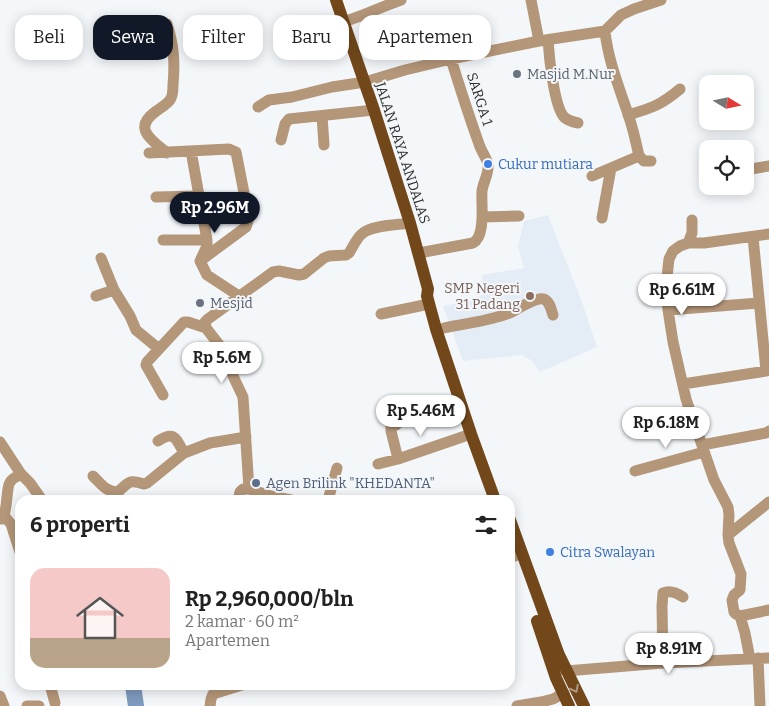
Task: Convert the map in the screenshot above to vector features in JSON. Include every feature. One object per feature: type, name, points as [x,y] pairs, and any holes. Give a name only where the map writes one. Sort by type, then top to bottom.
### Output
[{"type":"main road","name":"JALAN RAYA ANDALAS","points":[[336,0],[341,15]]},
{"type":"main road","name":"JALAN RAYA ANDALAS","points":[[349,38],[365,82],[419,253],[436,330],[500,495]]},
{"type":"main road","name":"JALAN RAYA ANDALAS","points":[[428,289],[434,294],[468,411],[471,434],[493,495]]},
{"type":"main road","points":[[515,535],[554,656],[556,678],[569,706]]},
{"type":"main road","points":[[515,564],[554,656],[566,671],[584,706]]},
{"type":"street","points":[[349,20],[401,0]]},
{"type":"street","points":[[531,0],[560,110],[569,121],[578,124]]},
{"type":"street","points":[[651,162],[644,161],[639,156],[611,62],[606,31],[632,5],[661,0]]},
{"type":"street","points":[[491,51],[606,31]]},
{"type":"street","points":[[167,152],[147,137],[144,129],[146,120],[170,100],[172,92],[173,50]]},
{"type":"street","points":[[258,107],[270,100],[365,82],[447,60]]},
{"type":"street","name":"SARGA 1","points":[[419,253],[473,242],[479,237],[482,217],[482,189],[488,173],[488,164],[480,148],[451,60]]},
{"type":"street","points":[[628,115],[653,107],[680,89]]},
{"type":"street","points":[[281,140],[285,124],[289,119],[374,110]]},
{"type":"street","points":[[322,116],[324,145]]},
{"type":"street","points":[[149,153],[229,149],[237,154],[248,212],[246,227],[200,261]]},
{"type":"street","points":[[191,151],[207,240],[207,246],[200,261],[207,275],[239,296]]},
{"type":"street","points":[[592,176],[639,156]]},
{"type":"street","points":[[754,168],[769,166]]},
{"type":"street","points":[[602,218],[611,168]]},
{"type":"street","points":[[156,197],[198,196]]},
{"type":"street","points":[[482,217],[519,216]]},
{"type":"street","points":[[688,243],[692,233],[692,220]]},
{"type":"street","points":[[249,489],[243,397],[232,376],[231,360],[206,328],[205,322],[273,272],[304,274],[324,258],[349,253],[362,233],[368,230],[410,223]]},
{"type":"street","points":[[760,706],[759,658],[745,633],[740,616],[734,612],[732,600],[734,594],[740,590],[741,574],[729,542],[728,507],[717,488],[683,384],[673,342],[666,286],[669,259],[673,251],[680,246],[688,243],[704,244],[769,234]]},
{"type":"street","points":[[683,384],[766,371],[753,236]]},
{"type":"street","points":[[162,240],[207,240]]},
{"type":"street","points":[[101,258],[114,290],[130,316],[137,332],[159,349]]},
{"type":"street","points":[[96,296],[114,290]]},
{"type":"street","points":[[444,328],[501,317],[540,299],[546,300],[550,304],[553,315]]},
{"type":"street","points":[[668,310],[759,303]]},
{"type":"street","points":[[381,314],[429,304]]},
{"type":"street","points":[[163,395],[146,365],[147,362],[183,323],[188,322],[206,328]]},
{"type":"street","points":[[398,412],[400,421],[392,426],[391,431],[398,459]]},
{"type":"street","points":[[658,427],[692,415]]},
{"type":"street","points":[[635,471],[703,448],[769,431]]},
{"type":"street","points":[[378,464],[471,434]]},
{"type":"street","points":[[158,441],[167,436],[172,436],[184,453]]},
{"type":"street","points":[[115,495],[130,481],[147,483],[184,453],[210,443],[246,437]]},
{"type":"street","points":[[0,442],[21,474],[38,495]]},
{"type":"street","points":[[329,495],[337,468]]},
{"type":"street","points":[[15,536],[11,524],[6,518],[1,518],[6,507],[7,486],[21,474]]},
{"type":"street","points":[[93,476],[113,495]]},
{"type":"street","points":[[239,495],[243,490],[249,489],[268,495]]},
{"type":"street","points":[[728,536],[769,502]]},
{"type":"street","points":[[663,663],[663,593],[673,592],[683,597]]},
{"type":"street","points":[[740,616],[769,610]]},
{"type":"street","points":[[566,671],[759,658]]},
{"type":"street","points":[[51,690],[54,705]]},
{"type":"street","points":[[210,706],[213,694],[226,690]]},
{"type":"street","points":[[517,706],[541,702],[564,694]]},
{"type":"street","points":[[0,696],[4,706]]},
{"type":"street","points":[[27,706],[38,706]]},
{"type":"shaded area","name":"SMP Negeri 31 Padang","points":[[548,215],[597,347],[540,372],[532,361],[522,355],[463,361],[443,306],[475,300],[485,292],[482,275],[524,268],[518,247],[524,221]]},
{"type":"waterway","points":[[134,690],[136,706]]},
{"type":"place","name":"Masjid M.Nur","points":[[517,74]]},
{"type":"place","name":"Cukur mutiara","points":[[488,164]]},
{"type":"place","name":"SMP Negeri 31 Padang","points":[[530,296]]},
{"type":"place","name":"Mesjid","points":[[200,303]]},
{"type":"place","name":"Agen Brilink \"KHEDANTA\"","points":[[256,483]]},
{"type":"place","name":"Citra Swalayan","points":[[550,552]]}]
